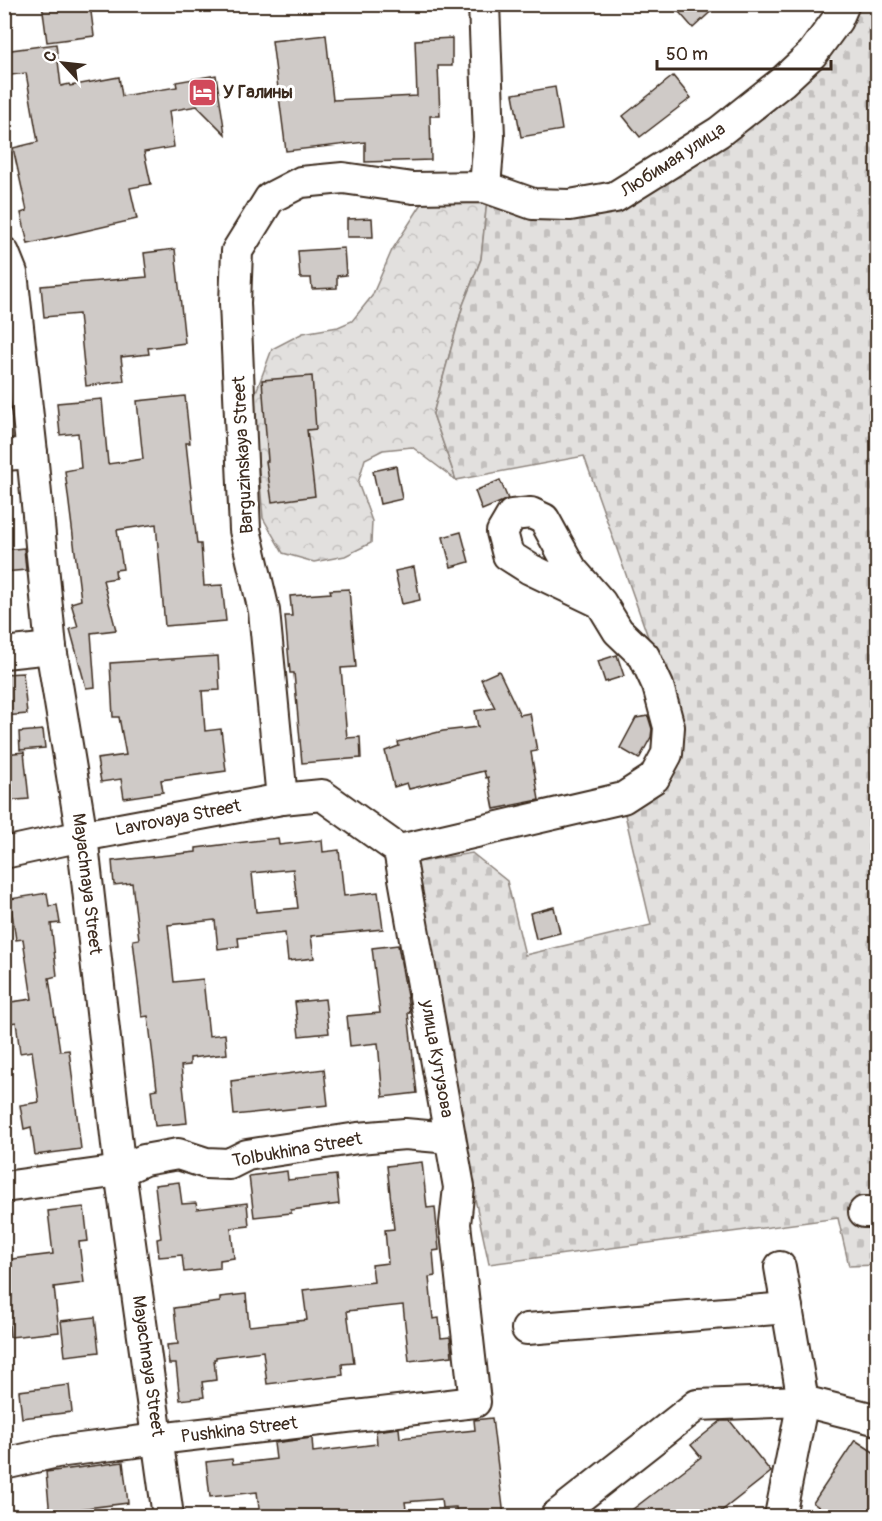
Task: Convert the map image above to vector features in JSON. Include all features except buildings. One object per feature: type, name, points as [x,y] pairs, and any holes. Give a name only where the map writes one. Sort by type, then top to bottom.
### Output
[{"type":"street","points":[[484,4],[489,137],[485,187]]},
{"type":"street","name":"Любимая улица","points":[[254,221],[270,198],[301,182],[343,178],[413,188],[485,187],[533,204],[570,205],[615,197],[719,132],[782,82],[812,54],[837,20],[844,4]]},
{"type":"street","name":"Barguzinskaya Street","points":[[254,221],[237,250],[235,303],[245,530],[264,611],[282,799]]},
{"type":"street","name":"Mayachnaya Street","points":[[5,258],[12,273],[18,454],[82,836],[120,1171],[168,1516]]},
{"type":"street","points":[[282,799],[322,795],[399,850],[623,798],[654,778],[668,754],[669,727],[658,686],[644,656],[618,631],[601,603]]},
{"type":"street","points":[[4,653],[51,648]]},
{"type":"street","name":"Lavrovaya Street","points":[[4,853],[82,836],[282,799]]},
{"type":"street","name":"улица Кутузова","points":[[399,850],[459,1187],[455,1224],[476,1402]]},
{"type":"street","name":"Tolbukhina Street","points":[[4,1187],[120,1171],[144,1160],[178,1154],[206,1163],[229,1164],[247,1155],[358,1138],[405,1134],[450,1138]]},
{"type":"street","points":[[780,1267],[803,1401],[780,1516]]},
{"type":"street","points":[[527,1329],[787,1308]]},
{"type":"street","points":[[556,1516],[697,1405],[803,1401],[878,1420]]},
{"type":"street","name":"Pushkina Street","points":[[4,1464],[57,1452],[476,1402]]},
{"type":"green space","points":[[852,5],[877,5],[877,1265],[849,1266],[838,1218],[489,1264],[463,1143],[417,862],[472,853],[507,881],[525,955],[651,925],[623,806],[682,733],[584,456],[456,480],[433,414],[463,305],[481,259],[487,200],[654,184]]},
{"type":"green space","points":[[487,200],[481,259],[463,305],[433,414],[456,480],[412,447],[383,450],[365,459],[358,483],[372,521],[371,543],[345,556],[314,562],[283,553],[263,518],[253,400],[272,349],[303,333],[338,327],[352,321],[372,296],[392,250],[423,202]]},
{"type":"place","name":"У Галины","points":[[202,92]]}]
